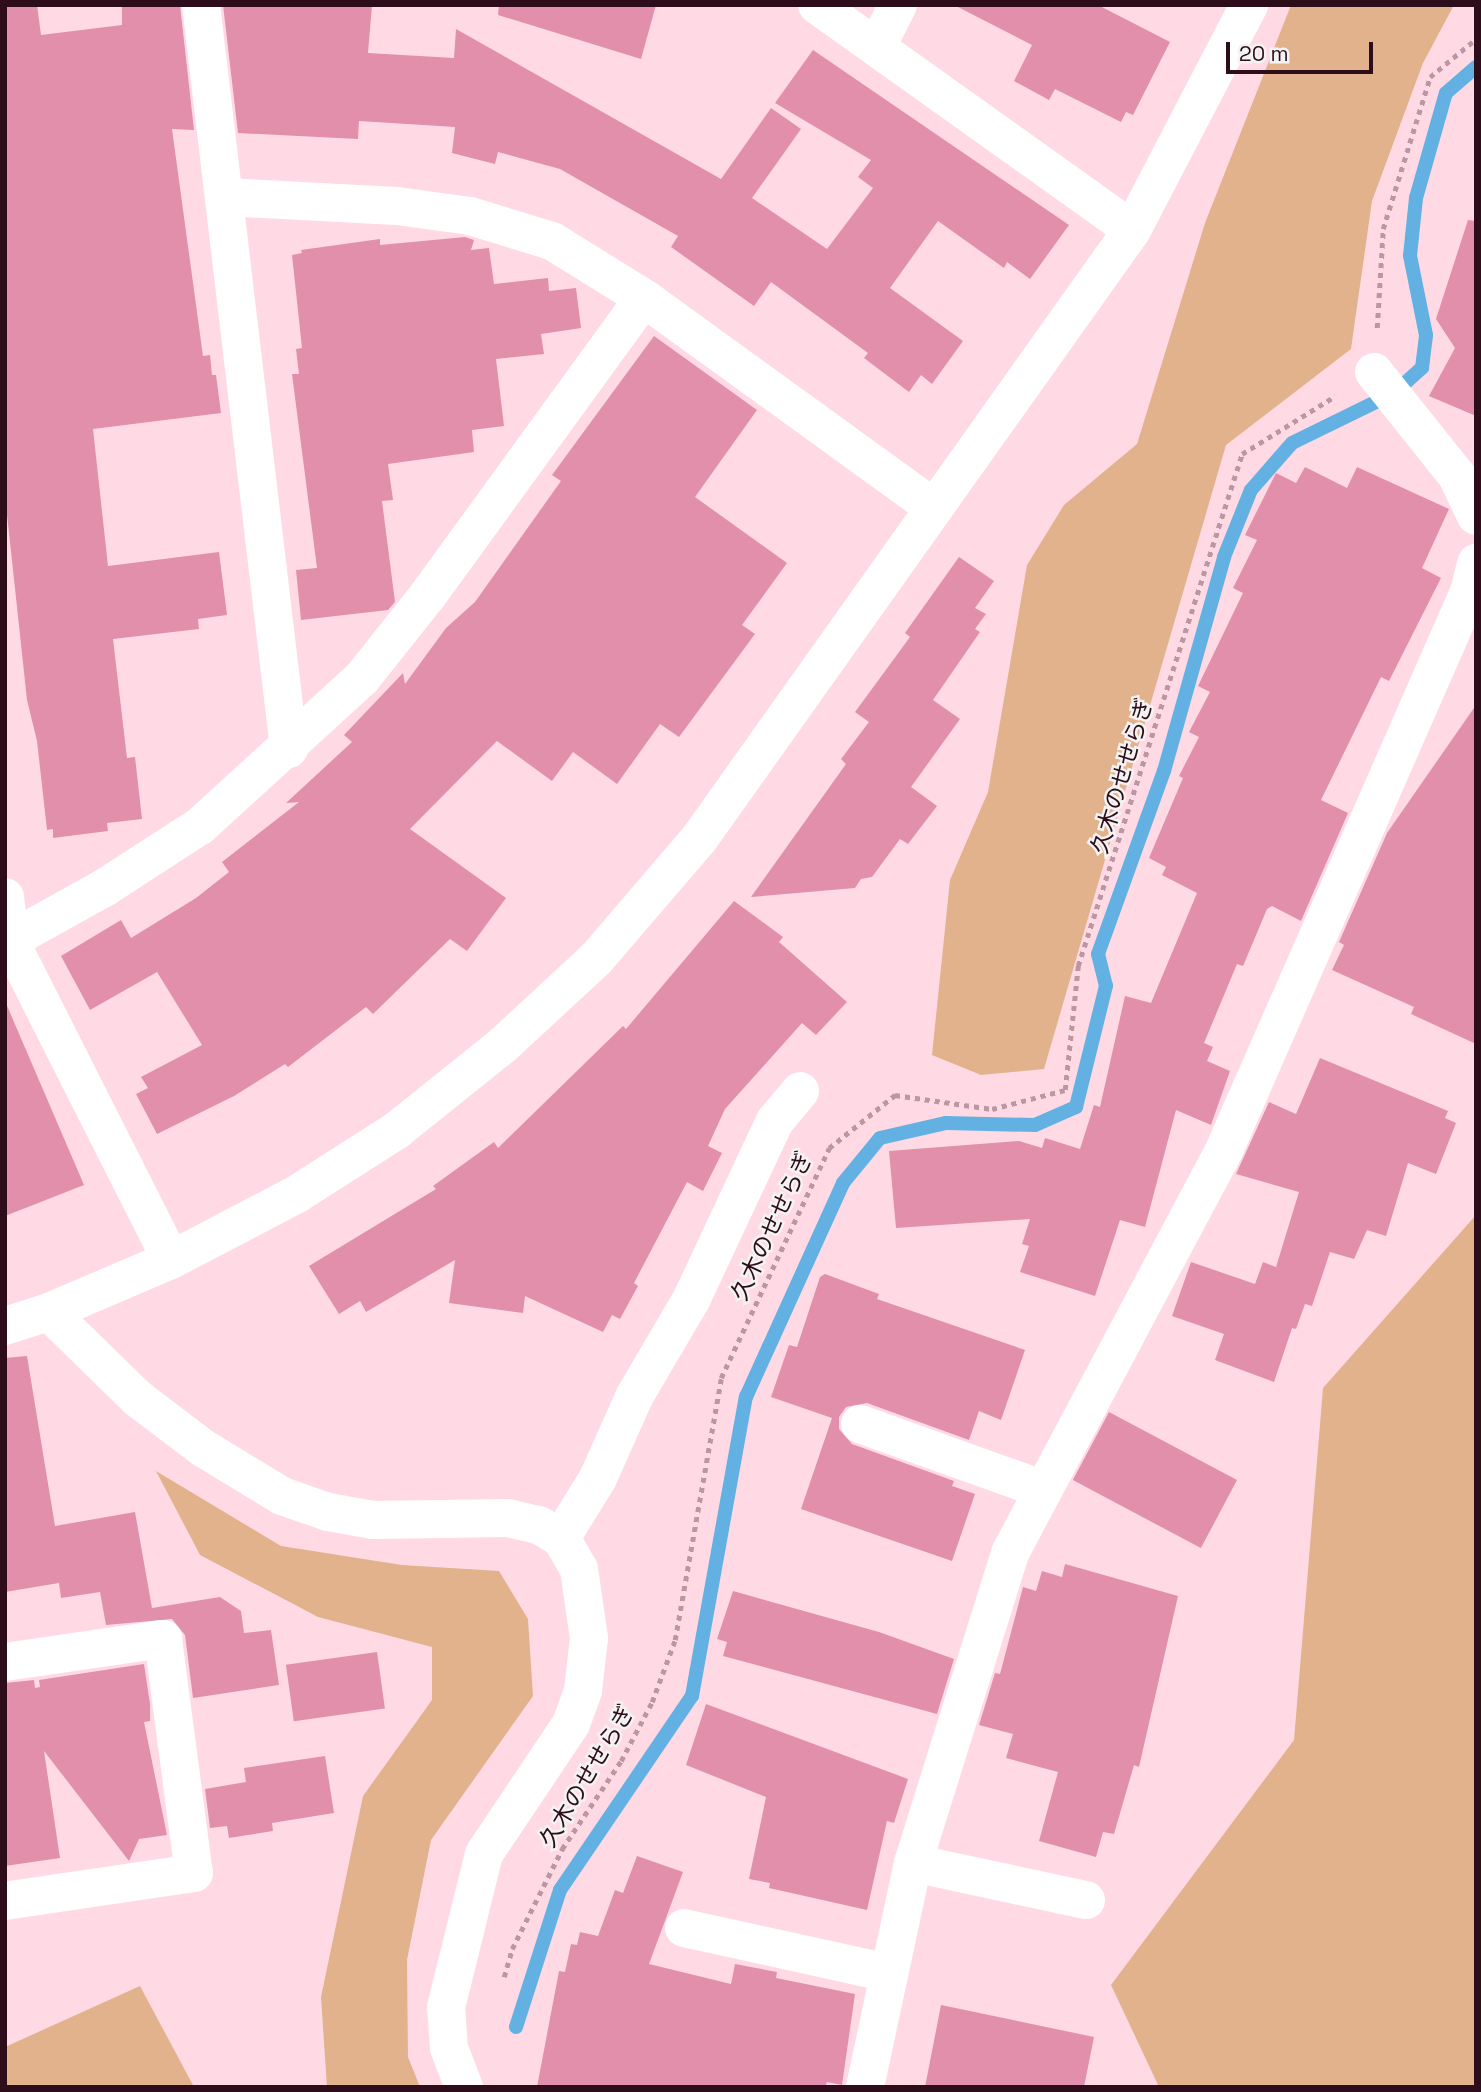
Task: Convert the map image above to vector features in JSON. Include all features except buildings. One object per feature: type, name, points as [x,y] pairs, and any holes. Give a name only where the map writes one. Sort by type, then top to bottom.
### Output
[{"type":"street","points":[[201,5],[289,749]]},
{"type":"street","points":[[817,5],[878,44],[1132,230]]},
{"type":"street","points":[[878,44],[898,5]]},
{"type":"street","points":[[5,1326],[49,1312],[171,1260],[297,1194],[397,1130],[503,1045],[596,959],[699,839],[1132,230],[1249,5]]},
{"type":"street","points":[[225,197],[397,206],[470,216],[552,241],[644,298],[934,509]]},
{"type":"street","points":[[8,942],[104,888],[200,826],[289,749],[362,678],[428,595],[644,298]]},
{"type":"street","points":[[1384,386],[1457,476],[1476,516]]},
{"type":"street","points":[[865,2087],[913,1863],[1010,1553],[1225,1148],[1469,592],[1476,563]]},
{"type":"street","points":[[5,897],[8,942],[171,1260]]},
{"type":"street","points":[[561,1538],[598,1478],[634,1397],[692,1298],[775,1121],[800,1091]]},
{"type":"street","points":[[49,1312],[137,1398],[203,1448],[282,1496],[328,1513],[373,1520],[508,1518],[539,1525],[561,1538],[579,1569],[589,1638],[583,1691],[571,1724],[484,1854],[446,2007],[449,2049],[464,2087]]},
{"type":"street","points":[[860,1424],[1044,1490]]},
{"type":"street","points":[[5,1662],[163,1639],[194,1873],[5,1901]]},
{"type":"street","points":[[913,1863],[1086,1899]]},
{"type":"street","points":[[684,1928],[889,1973]]},
{"type":"path","points":[[1384,386],[1387,216],[1430,77],[1476,39]]},
{"type":"path","name":"久木のせせらぎ","points":[[501,1986],[512,1948],[562,1849],[621,1761],[652,1702],[676,1640],[721,1378],[829,1149],[895,1095],[992,1109],[1065,1090],[1078,966],[1242,454],[1384,386]]},
{"type":"shaded area","points":[[1291,5],[1454,5],[1423,63],[1372,201],[1351,349],[1226,445],[1044,1069],[981,1075],[932,1055],[950,880],[988,792],[1027,565],[1064,505],[1137,444],[1205,223]]},
{"type":"shaded area","points":[[1476,1215],[1476,2087],[1159,2087],[1111,1985],[1294,1740],[1323,1388]]},
{"type":"shaded area","points":[[156,1471],[281,1546],[402,1565],[499,1571],[528,1619],[533,1696],[431,1840],[407,1960],[408,2057],[420,2087],[327,2087],[321,1997],[363,1796],[432,1700],[432,1647],[318,1617],[200,1555]]},
{"type":"shaded area","points":[[140,1986],[194,2087],[5,2087],[5,2047]]},
{"type":"waterway","points":[[516,2027],[560,1890],[692,1696],[746,1397],[843,1183],[880,1138],[946,1123],[1035,1125],[1076,1107],[1106,986],[1098,954],[1164,771],[1224,557],[1251,490],[1292,443],[1394,393],[1422,368],[1426,335],[1410,256],[1416,198],[1446,93],[1476,67]]}]
